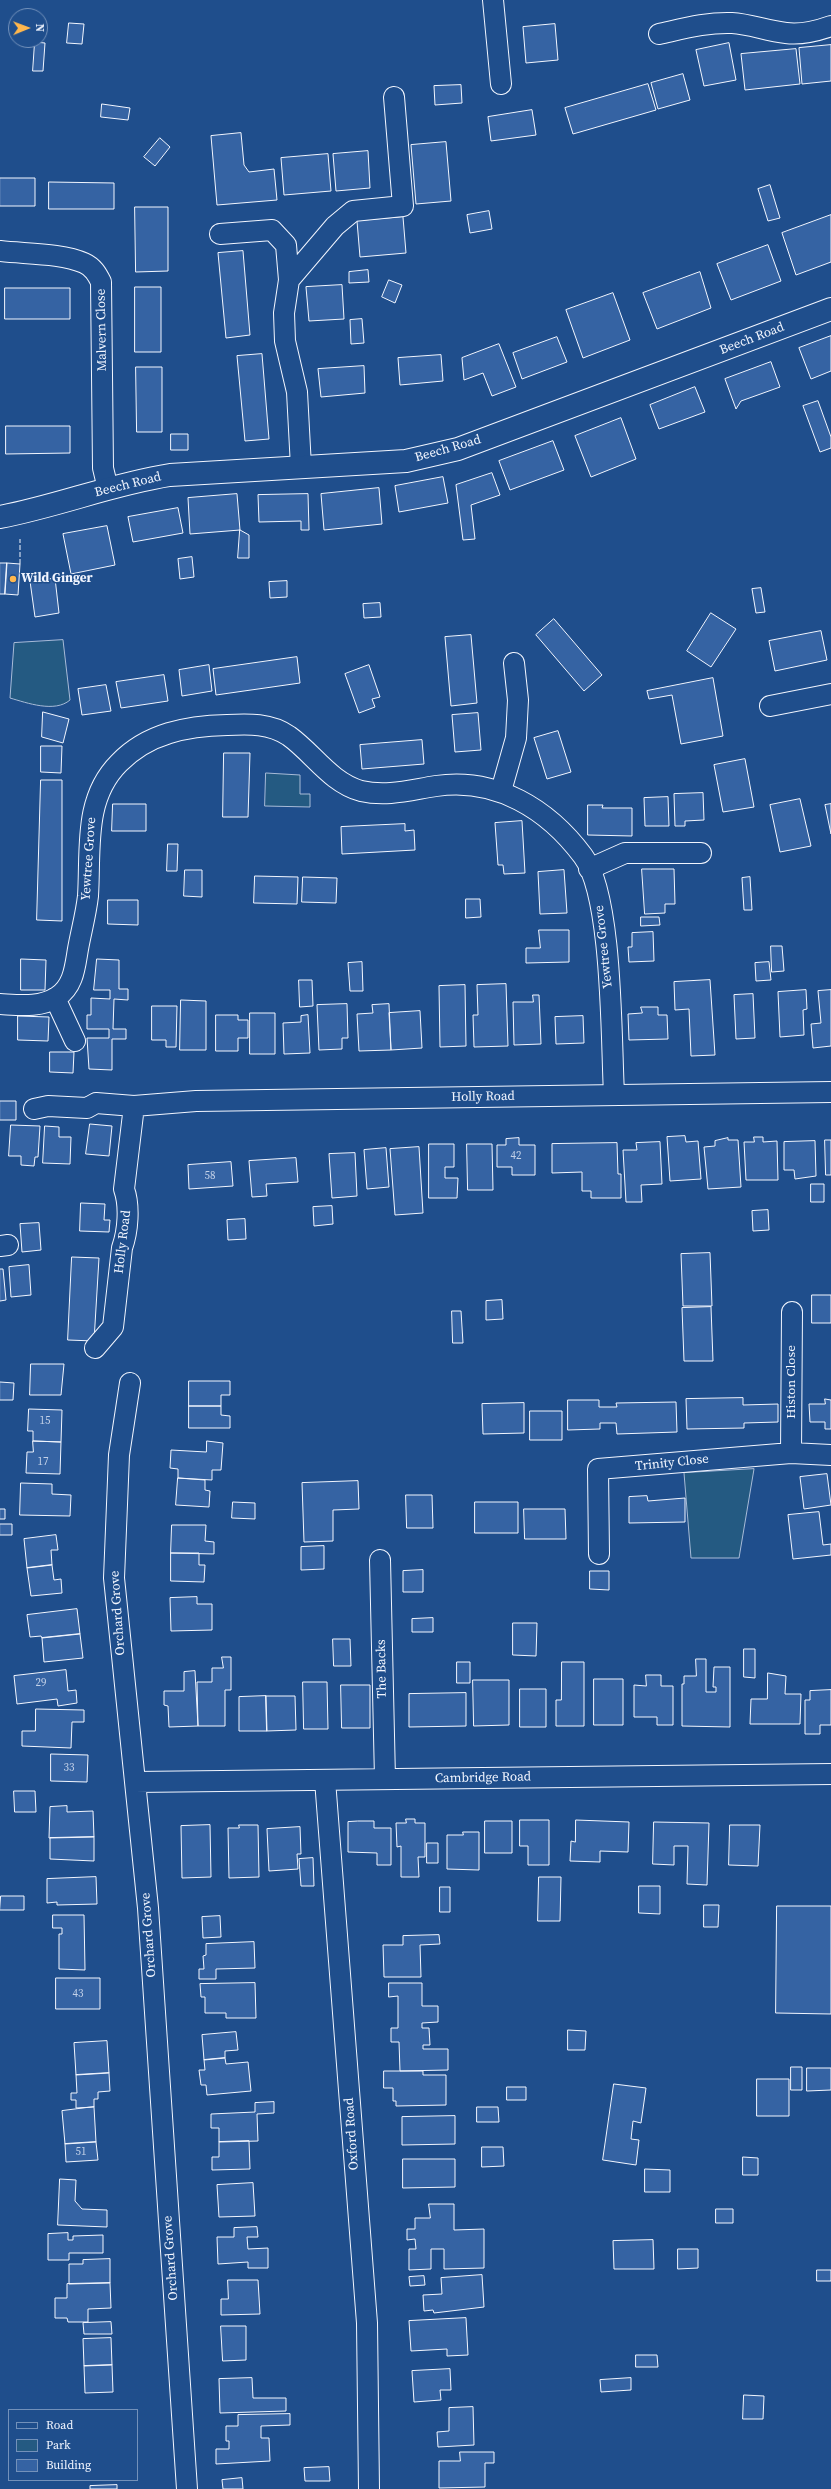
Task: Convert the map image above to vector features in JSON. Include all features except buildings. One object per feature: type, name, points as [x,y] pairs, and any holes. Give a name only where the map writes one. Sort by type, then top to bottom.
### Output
[{"type":"street","points":[[493,0],[501,84]]},
{"type":"street","points":[[659,34],[706,24],[731,23],[756,26],[786,33],[800,33],[831,26]]},
{"type":"street","points":[[289,280],[335,226],[353,211],[403,206],[394,97]]},
{"type":"street","points":[[220,234],[272,230],[286,245],[289,280],[284,313],[285,341],[297,392],[301,467]]},
{"type":"street","name":"Malvern Close","points":[[0,250],[68,259],[85,263],[95,271],[101,282],[103,468],[108,489]]},
{"type":"street","name":"Beech Road","points":[[0,517],[50,507],[136,480],[170,474],[406,461],[445,453],[831,309]]},
{"type":"street","points":[[501,791],[516,738],[518,700],[514,662]]},
{"type":"street","points":[[770,706],[831,694]]},
{"type":"street","name":"Yewtree Grove","points":[[0,1004],[33,1006],[55,998],[73,978],[87,900],[90,825],[94,806],[107,779],[118,764],[141,745],[178,729],[196,726],[260,725],[279,730],[290,737],[335,779],[359,790],[385,794],[454,785],[501,791],[545,815],[566,835],[586,859],[596,888],[604,920],[614,1094]]},
{"type":"street","points":[[589,869],[625,853],[701,853]]},
{"type":"street","points":[[55,998],[75,1041]]},
{"type":"street","name":"Holly Road","points":[[34,1109],[48,1106],[87,1108],[96,1103],[134,1106],[196,1101],[831,1092]]},
{"type":"street","name":"Holly Road","points":[[94,1348],[112,1327],[122,1248],[125,1240],[128,1200],[124,1189],[134,1106]]},
{"type":"street","name":"Histon Close","points":[[791,1452],[792,1312]]},
{"type":"street","name":"Orchard Grove","points":[[130,1383],[119,1455],[114,1578],[148,1908],[187,2489]]},
{"type":"street","name":"Trinity Close","points":[[598,1554],[598,1469],[791,1452],[831,1455]]},
{"type":"street","name":"The Backs","points":[[380,1560],[384,1779]]},
{"type":"street","name":"Cambridge Road","points":[[136,1782],[831,1774]]},
{"type":"street","name":"Oxford Road","points":[[326,1780],[367,2323],[369,2489]]},
{"type":"green space","points":[[63,640],[70,700],[57,706],[41,706],[10,698],[14,643]]},
{"type":"green space","points":[[266,773],[300,775],[300,794],[310,794],[310,807],[265,806]]},
{"type":"green space","points":[[754,1469],[739,1558],[691,1558],[684,1473]]},
{"type":"fence","points":[[20,539],[20,564]]},
{"type":"place","name":"Wild Ginger","points":[[13,579]]}]
